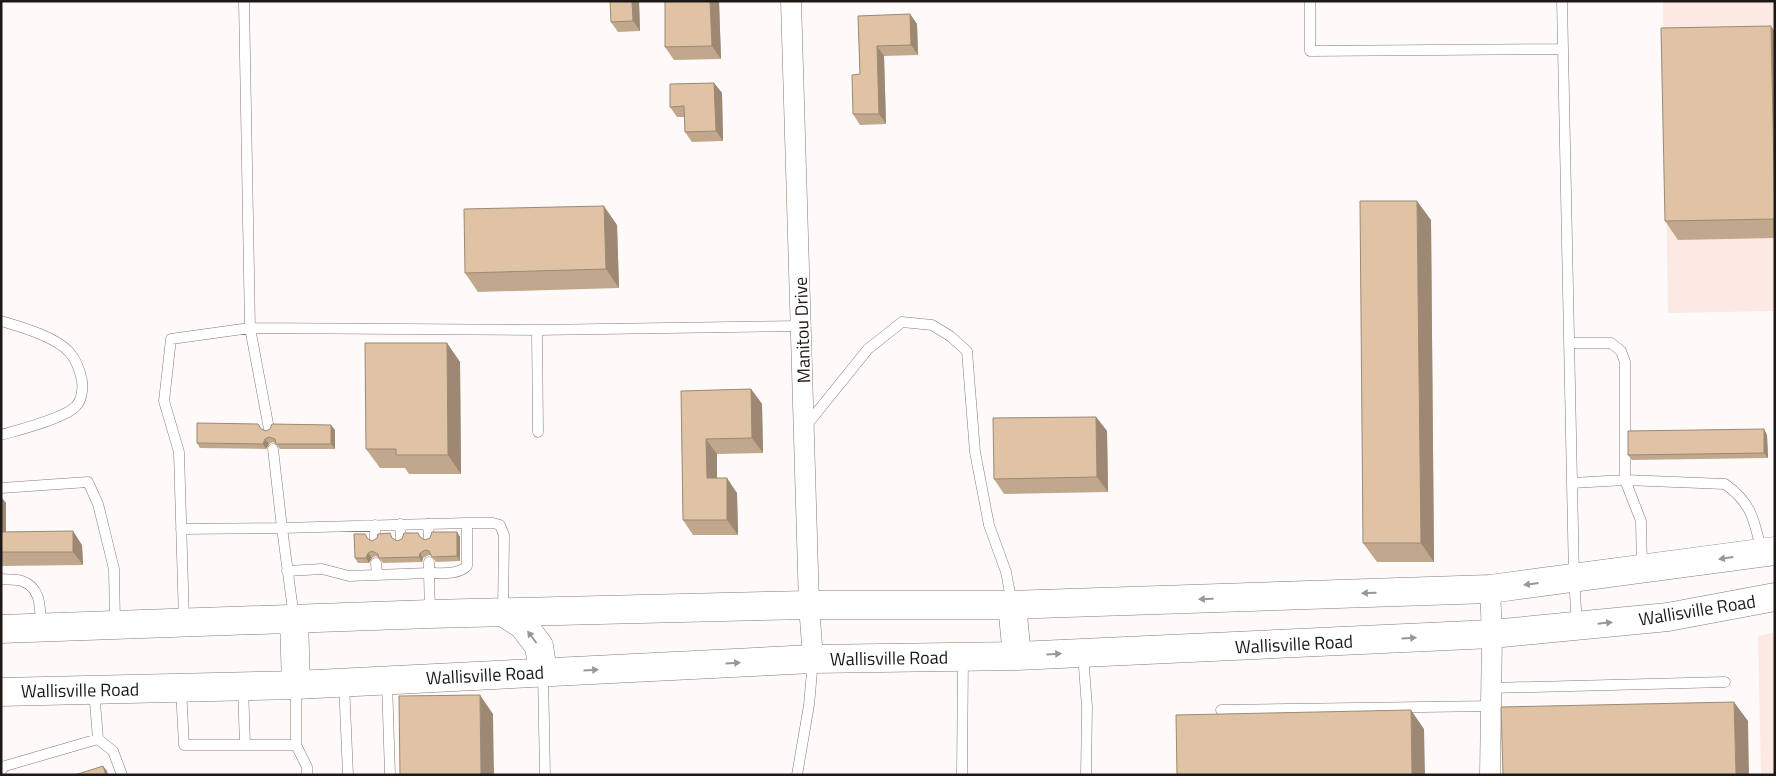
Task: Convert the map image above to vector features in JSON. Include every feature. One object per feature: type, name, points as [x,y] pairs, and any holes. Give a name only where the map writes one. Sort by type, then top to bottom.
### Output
[{"type":"main road","points":[[1,629],[503,612],[809,605],[1012,605],[1490,589],[1768,552]]},
{"type":"main road","name":"Wallisville Road","points":[[1,692],[296,685],[813,659],[1017,656],[1492,634],[1668,617],[1775,597]]},
{"type":"main road","points":[[1012,605],[1017,656]]},
{"type":"main road","points":[[503,612],[523,625],[539,646],[542,672]]},
{"type":"main road","points":[[294,619],[296,685]]},
{"type":"street","name":"Manitou Drive","points":[[791,1],[809,605],[813,659]]},
{"type":"street","points":[[1490,589],[1492,634],[1490,775]]},
{"type":"lane","points":[[244,1],[250,328],[269,429]]},
{"type":"lane","points":[[1310,1],[1310,51],[1562,48]]},
{"type":"lane","points":[[1562,1],[1574,578],[1577,626]]},
{"type":"lane","points":[[1,321],[51,339],[70,352],[80,369],[83,384],[81,398],[76,406],[65,414],[1,435]]},
{"type":"lane","points":[[804,427],[868,348],[902,322],[932,325],[950,336],[967,351],[975,452],[989,525],[1006,572],[1012,605]]},
{"type":"lane","points":[[184,622],[179,452],[164,401],[171,339],[250,328],[537,330],[802,326]]},
{"type":"lane","points":[[537,330],[538,432]]},
{"type":"lane","points":[[1569,343],[1611,343],[1621,351],[1625,362],[1625,480],[1641,521],[1642,569]]},
{"type":"lane","points":[[273,449],[294,619]]},
{"type":"lane","points":[[1572,483],[1625,480],[1725,484],[1738,493],[1751,512],[1768,552]]},
{"type":"lane","points":[[1,488],[88,482],[98,504],[114,568],[115,624]]},
{"type":"lane","points":[[287,571],[322,569],[349,576],[457,572],[467,566],[467,523]]},
{"type":"lane","points":[[181,529],[493,523],[500,526],[503,530],[503,612]]},
{"type":"lane","points":[[400,524],[402,538]]},
{"type":"lane","points":[[428,524],[429,538]]},
{"type":"lane","points":[[375,525],[375,539]]},
{"type":"lane","points":[[402,562],[404,574]]},
{"type":"lane","points":[[429,562],[430,614]]},
{"type":"lane","points":[[376,563],[376,575]]},
{"type":"lane","points":[[1,579],[21,581],[34,588],[39,599],[41,628]]},
{"type":"lane","points":[[1083,653],[1087,707],[1086,775]]},
{"type":"lane","points":[[962,775],[963,657]]},
{"type":"lane","points":[[797,775],[809,705],[813,659]]},
{"type":"lane","points":[[542,672],[546,775]]},
{"type":"lane","points":[[387,680],[390,775]]},
{"type":"lane","points":[[1221,710],[1491,697],[1725,682]]},
{"type":"lane","points":[[344,683],[348,775]]},
{"type":"lane","points":[[296,685],[296,746],[307,767],[307,775]]},
{"type":"lane","points":[[243,686],[245,745]]},
{"type":"lane","points":[[182,688],[184,746],[296,746]]},
{"type":"lane","points":[[94,689],[98,739],[113,751],[122,775]]},
{"type":"lane","points":[[1,770],[5,766],[98,739]]},
{"type":"shaded area","points":[[1663,1],[1775,1],[1775,311],[1668,313]]},
{"type":"shaded area","points":[[1775,632],[1775,775],[1761,775],[1758,636]]},
{"type":"building","points":[[610,1],[632,1],[633,21],[611,22]]},
{"type":"building","points":[[665,1],[710,1],[712,46],[665,47]]},
{"type":"building","points":[[910,14],[911,45],[877,46],[879,114],[853,114],[852,75],[860,74],[858,16]]},
{"type":"building","points":[[1771,26],[1775,219],[1665,221],[1661,28]]},
{"type":"building","points":[[714,83],[716,131],[685,132],[684,106],[670,107],[670,84]]},
{"type":"building","points":[[1360,201],[1417,201],[1421,543],[1363,543]]},
{"type":"building","points":[[604,206],[606,269],[465,273],[464,209]]},
{"type":"building","points":[[365,343],[447,343],[448,455],[396,455],[396,449],[366,449]]},
{"type":"building","points":[[751,389],[752,438],[706,439],[707,478],[727,478],[727,520],[683,520],[681,391]]},
{"type":"building","points":[[1096,417],[1097,477],[994,479],[993,418]]},
{"type":"building","points":[[197,423],[258,424],[261,429],[266,431],[270,429],[272,424],[331,425],[331,444],[276,444],[275,439],[269,437],[265,439],[263,444],[197,443]]},
{"type":"building","points":[[1764,429],[1764,453],[1628,455],[1628,431]]},
{"type":"building","points":[[73,531],[73,552],[1,552],[1,532]]},
{"type":"building","points":[[432,532],[457,532],[457,556],[432,557],[429,551],[425,550],[420,553],[419,557],[379,558],[378,554],[372,551],[368,553],[366,558],[355,558],[354,534],[365,534],[372,541],[377,538],[378,534],[390,533],[392,538],[397,541],[402,539],[404,533],[418,533],[425,540],[430,538]]},
{"type":"building","points":[[480,695],[481,775],[400,775],[399,696]]},
{"type":"building","points":[[1734,702],[1736,775],[1503,775],[1501,707]]},
{"type":"building","points":[[1411,710],[1412,775],[1177,775],[1176,715]]},
{"type":"building","points":[[103,766],[106,775],[75,775]]}]
